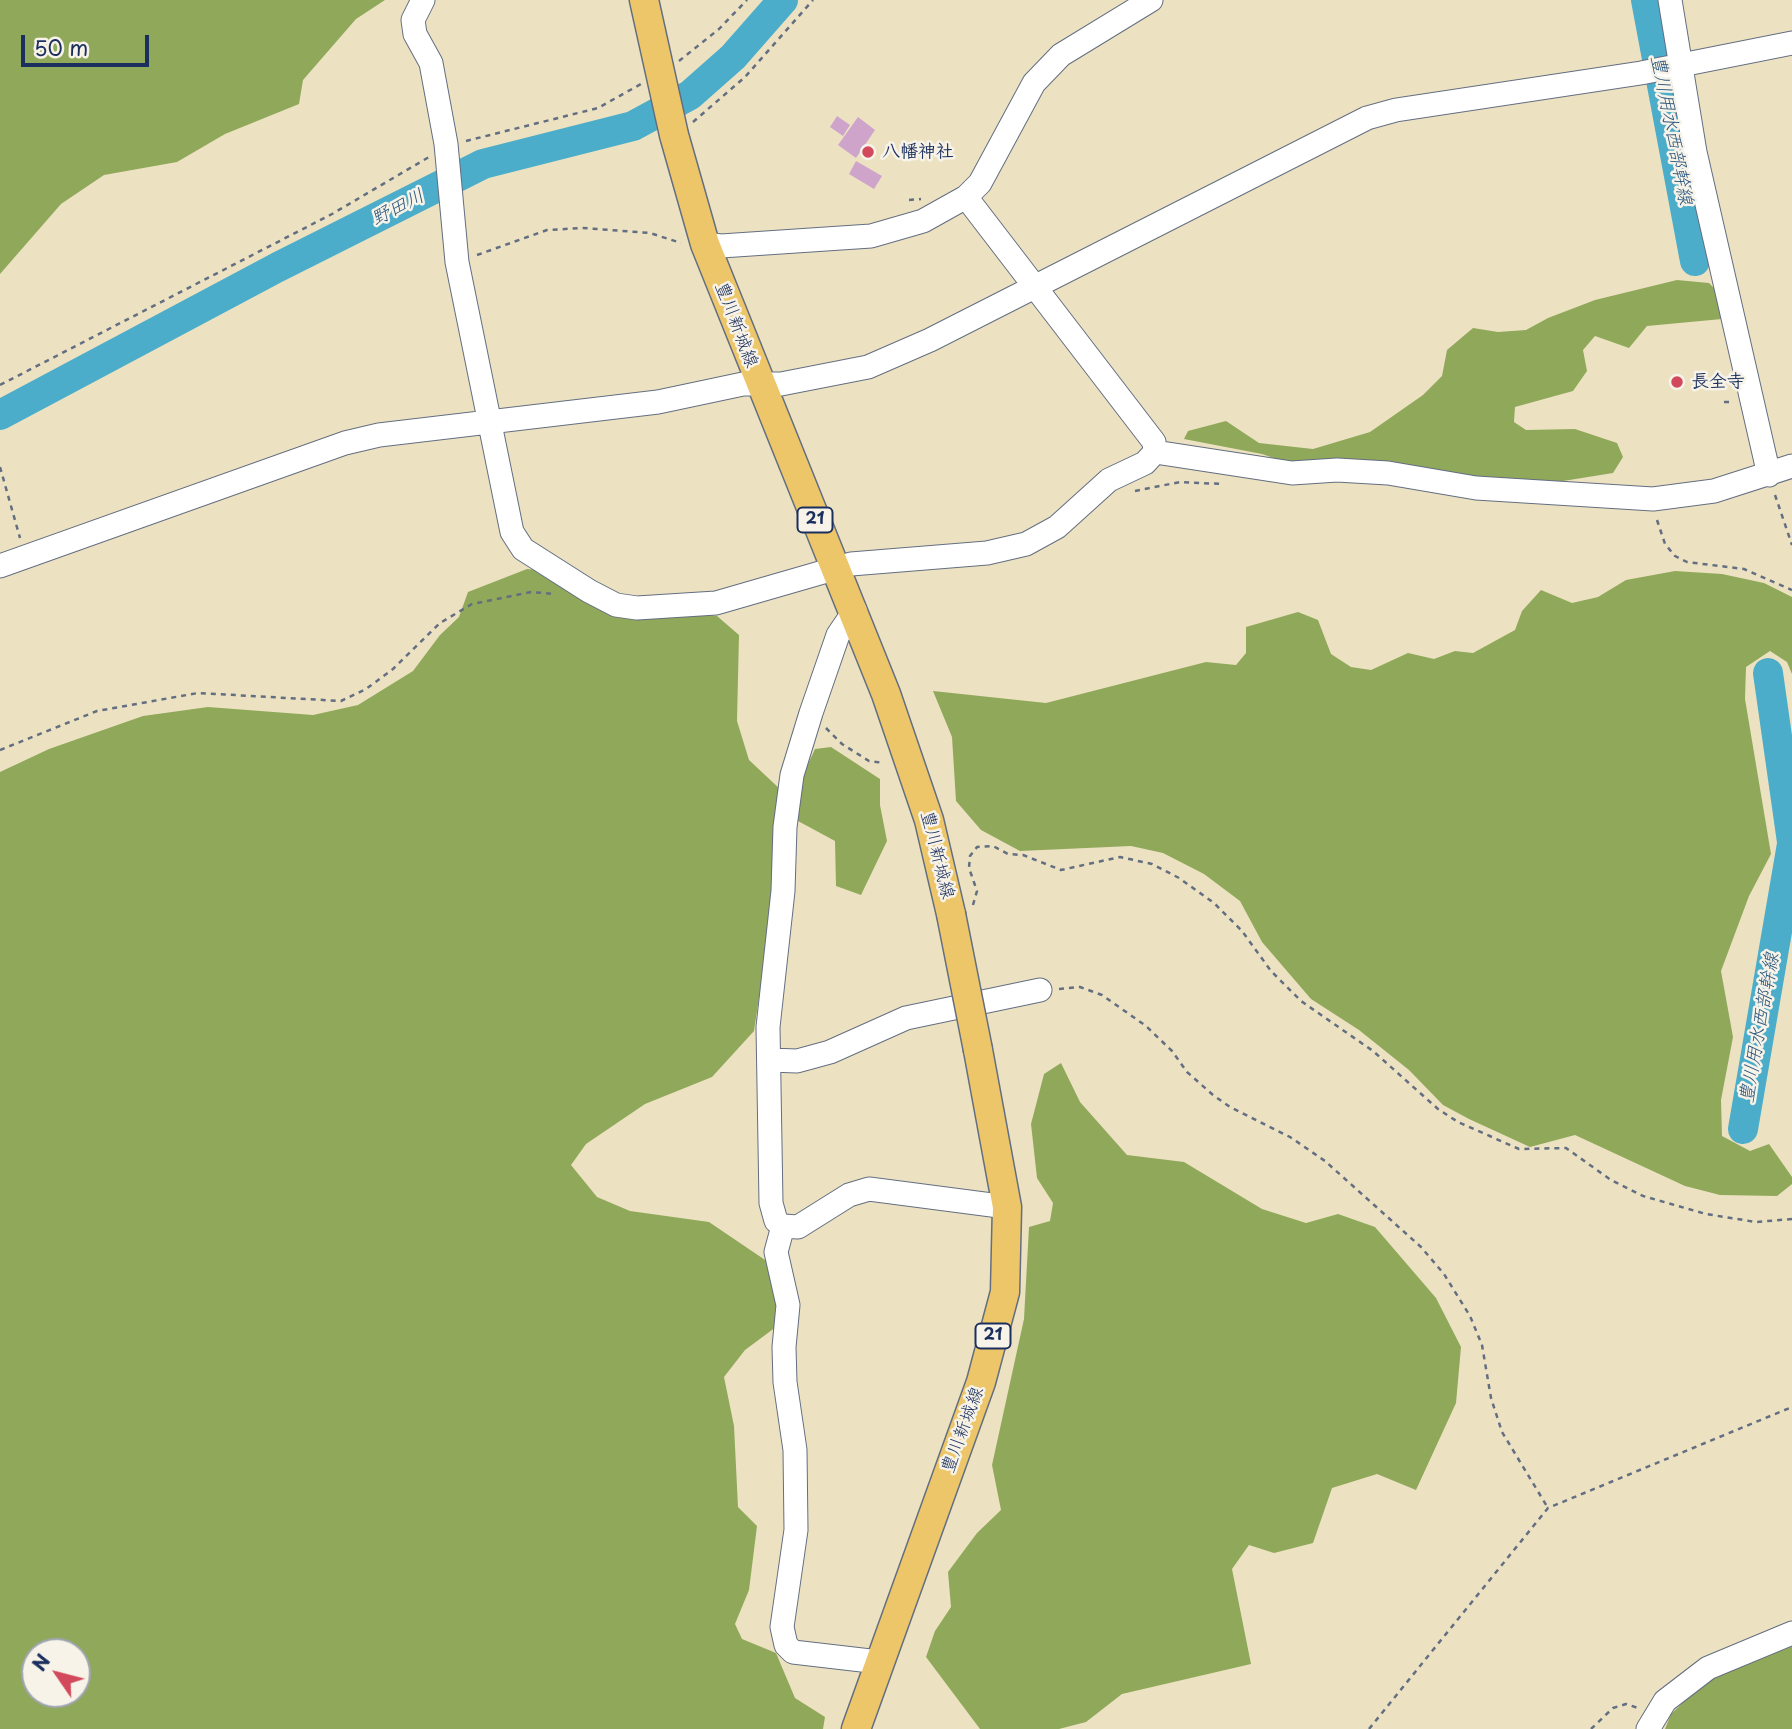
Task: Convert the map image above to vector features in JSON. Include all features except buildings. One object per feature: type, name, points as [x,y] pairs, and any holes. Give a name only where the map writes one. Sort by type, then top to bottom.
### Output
[{"type":"main road","name":"豊川新城線","points":[[644,0],[673,131],[705,244],[759,385],[855,610],[929,820],[951,914],[1007,1207],[1005,1292],[981,1382],[856,1729]]},
{"type":"street","points":[[423,0],[413,20],[415,34],[431,63],[447,149],[457,262],[512,532],[523,549],[616,605],[637,608],[716,603],[835,567],[987,553],[1026,544],[1057,527],[1109,480],[1145,463],[1155,452],[1154,442],[966,197]]},
{"type":"street","points":[[705,244],[721,246],[871,236],[923,221],[966,197],[980,183],[1034,83],[1060,55],[1150,0]]},
{"type":"street","points":[[1670,0],[1676,66],[1769,475]]},
{"type":"street","points":[[0,566],[345,443],[379,435],[658,402],[743,384],[781,384],[888,360],[1367,118],[1396,110],[1641,72],[1792,43]]},
{"type":"street","points":[[1155,452],[1292,473],[1375,472],[1476,488],[1653,499],[1713,491],[1792,466]]},
{"type":"street","points":[[855,610],[838,635],[792,775],[768,1027],[771,1203],[776,1221],[783,1226],[798,1227],[849,1195],[869,1189],[1007,1207]]},
{"type":"street","points":[[770,1060],[797,1061],[830,1052],[906,1018],[1040,990]]},
{"type":"street","points":[[783,1226],[776,1252],[788,1305],[785,1382],[795,1450],[796,1530],[782,1627],[786,1645],[793,1652],[879,1662]]},
{"type":"street","points":[[1650,1724],[1665,1701],[1708,1668],[1792,1633]]},
{"type":"path","points":[[0,385],[332,214],[447,149],[598,108],[661,77],[719,29],[747,0]]},
{"type":"path","points":[[673,131],[745,77],[813,0]]},
{"type":"path","points":[[457,262],[547,230],[583,228],[650,233],[688,245],[705,244]]},
{"type":"path","points":[[0,467],[21,541],[28,555]]},
{"type":"path","points":[[1769,475],[1792,545]]},
{"type":"path","points":[[1125,493],[1180,482],[1231,485]]},
{"type":"path","points":[[1653,499],[1661,536],[1675,556],[1687,562],[1744,569],[1792,590]]},
{"type":"path","points":[[0,750],[97,711],[198,693],[341,701],[366,689],[440,624],[472,604],[531,592],[572,595],[589,591]]},
{"type":"path","points":[[811,713],[842,744],[869,761],[890,763],[909,758]]},
{"type":"path","points":[[951,914],[970,908],[977,901],[977,891],[969,868],[970,856],[977,847],[993,846],[1008,854],[1024,855],[1061,870],[1120,857],[1152,864],[1179,878],[1214,903],[1242,931],[1271,971],[1301,1000],[1373,1051],[1438,1110],[1458,1122],[1519,1149],[1566,1148],[1611,1180],[1643,1196],[1706,1214],[1756,1222],[1792,1219]]},
{"type":"path","points":[[1040,990],[1080,988],[1102,995],[1146,1026],[1172,1051],[1187,1072],[1213,1095],[1230,1107],[1290,1137],[1325,1161],[1421,1247],[1444,1274],[1470,1316],[1482,1345],[1491,1398],[1502,1432],[1549,1508]]},
{"type":"path","points":[[1369,1729],[1549,1508],[1792,1407]]},
{"type":"path","points":[[1591,1729],[1613,1708],[1626,1704],[1650,1724]]},
{"type":"green space","points":[[0,0],[385,0],[356,19],[303,80],[299,104],[225,134],[177,162],[104,175],[61,204],[0,274]]},
{"type":"green space","points":[[1677,280],[1709,283],[1720,294],[1722,319],[1647,326],[1629,348],[1595,336],[1583,350],[1587,371],[1573,391],[1515,407],[1514,422],[1526,430],[1575,429],[1617,443],[1623,457],[1613,473],[1532,486],[1297,466],[1262,454],[1184,439],[1188,431],[1226,421],[1259,443],[1313,449],[1370,432],[1423,395],[1442,376],[1447,350],[1473,328],[1498,332],[1526,330],[1548,318],[1595,300]]},
{"type":"green space","points":[[527,569],[547,571],[567,584],[682,613],[717,616],[739,635],[737,721],[749,760],[781,790],[800,781],[815,749],[831,747],[880,779],[880,805],[887,841],[861,895],[836,886],[835,841],[798,821],[775,843],[771,916],[754,1031],[712,1077],[645,1104],[586,1144],[571,1165],[597,1197],[630,1211],[709,1222],[771,1264],[780,1324],[745,1350],[724,1377],[734,1426],[738,1507],[757,1526],[749,1590],[735,1624],[742,1639],[776,1653],[795,1698],[825,1717],[823,1729],[0,1729],[0,772],[49,749],[143,716],[208,707],[313,715],[358,705],[413,671],[440,635],[459,617],[468,592]]},
{"type":"green space","points":[[1675,571],[1722,574],[1764,583],[1792,597],[1792,674],[1787,662],[1770,651],[1746,667],[1745,699],[1771,854],[1749,896],[1721,971],[1733,1037],[1721,1100],[1722,1136],[1750,1151],[1769,1144],[1792,1177],[1792,1184],[1777,1196],[1720,1195],[1685,1186],[1575,1135],[1530,1147],[1469,1119],[1443,1105],[1409,1070],[1359,1030],[1311,999],[1262,942],[1240,901],[1204,874],[1163,853],[1131,846],[1020,851],[981,830],[956,801],[952,737],[933,691],[1046,703],[1206,662],[1236,665],[1246,653],[1246,627],[1298,612],[1318,620],[1331,654],[1351,667],[1371,670],[1408,653],[1434,659],[1455,651],[1473,653],[1515,630],[1522,611],[1541,590],[1572,603],[1598,597],[1626,580]]},
{"type":"green space","points":[[1061,1063],[1080,1102],[1127,1155],[1184,1162],[1262,1209],[1306,1223],[1338,1214],[1375,1227],[1436,1298],[1461,1347],[1456,1403],[1416,1490],[1377,1474],[1332,1488],[1313,1543],[1274,1553],[1249,1545],[1232,1569],[1251,1664],[1122,1694],[1086,1722],[1059,1729],[980,1729],[926,1657],[935,1631],[951,1607],[948,1572],[977,1533],[1001,1510],[992,1465],[1024,1319],[1029,1227],[1050,1221],[1053,1203],[1037,1178],[1031,1124],[1044,1074]]},
{"type":"green space","points":[[1792,1644],[1792,1729],[1665,1729],[1671,1714],[1707,1680]]},
{"type":"waterway","name":"野田川","points":[[0,415],[278,267],[483,164],[633,126],[690,95],[733,57],[783,0]]},
{"type":"waterway","name":"豊川用水西部幹線","points":[[1646,0],[1695,261]]},
{"type":"waterway","name":"豊川用水西部幹線","points":[[1768,673],[1792,842]]},
{"type":"waterway","name":"豊川用水西部幹線","points":[[1743,1129],[1792,844]]},
{"type":"place","name":"八幡神社","points":[[868,152]]},
{"type":"place","name":"長全寺","points":[[1677,382]]}]
